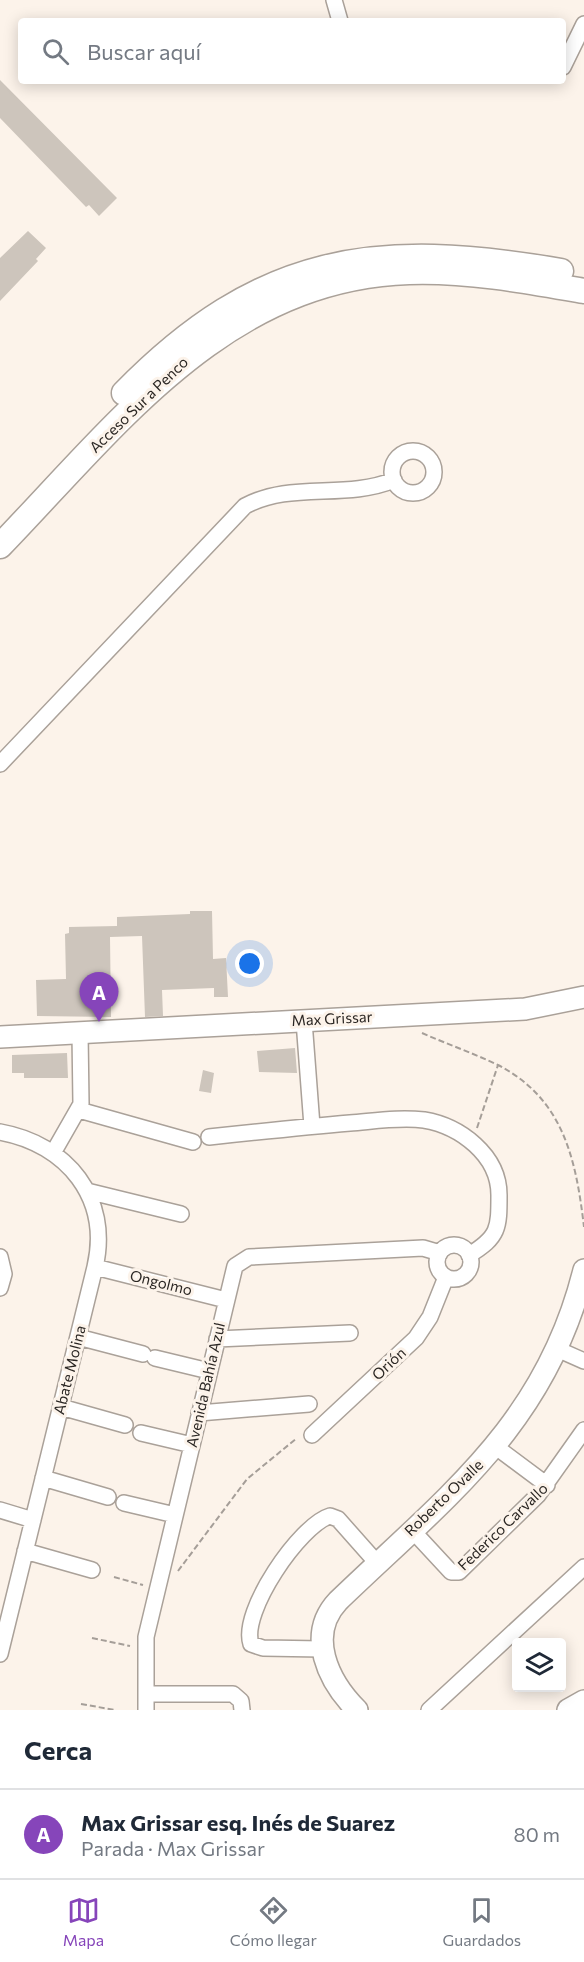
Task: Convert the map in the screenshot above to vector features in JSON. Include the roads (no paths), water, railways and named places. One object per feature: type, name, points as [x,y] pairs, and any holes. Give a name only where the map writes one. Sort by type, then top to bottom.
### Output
[{"type":"main road","name":"Acceso Sur a Penco","points":[[0,522],[140,378],[182,339],[221,311],[272,285],[336,265],[400,256],[484,259],[584,274]]},
{"type":"main road","name":"Acceso Sur a Penco","points":[[0,546],[172,370],[232,326],[276,302],[343,281],[408,272],[481,276],[584,291]]},
{"type":"street","points":[[333,0],[339,18]]},
{"type":"street","points":[[566,61],[584,24]]},
{"type":"street","points":[[0,764],[245,506],[273,494],[354,491],[394,480]]},
{"type":"street","name":"Max Grissar","points":[[0,1037],[525,1009],[584,997]]},
{"type":"street","points":[[304,1021],[312,1126]]},
{"type":"street","points":[[53,1153],[79,1110],[82,1092],[80,1033]]},
{"type":"street","points":[[79,1110],[193,1142]]},
{"type":"street","points":[[208,1137],[312,1126],[415,1119],[448,1128],[472,1143],[491,1163],[499,1195],[496,1232],[489,1242],[470,1255],[470,1267],[465,1274],[454,1279],[446,1277],[438,1266],[440,1253]]},
{"type":"street","name":"Abate Molina","points":[[0,1132],[32,1141],[53,1153],[72,1170],[87,1191],[99,1224],[100,1238],[95,1267],[0,1654]]},
{"type":"street","points":[[87,1191],[181,1214]]},
{"type":"street","name":"Avenida Bahía Azul","points":[[146,1710],[145,1650],[157,1589],[235,1266],[249,1257],[423,1248],[440,1253],[449,1245],[457,1245],[470,1255]]},
{"type":"street","points":[[0,1257],[4,1274],[0,1288]]},
{"type":"street","name":"Ongolmo","points":[[95,1267],[226,1300]]},
{"type":"street","name":"Roberto Ovalle","points":[[357,1710],[333,1680],[322,1649],[322,1630],[332,1607],[496,1448],[532,1395],[557,1349],[584,1270]]},
{"type":"street","name":"Orión","points":[[312,1436],[416,1338],[430,1317],[446,1277]]},
{"type":"street","points":[[217,1339],[350,1333]]},
{"type":"street","points":[[78,1337],[209,1371]]},
{"type":"street","points":[[557,1349],[584,1361]]},
{"type":"street","points":[[199,1413],[309,1404]]},
{"type":"street","points":[[61,1407],[125,1425]]},
{"type":"street","name":"Federico Carvallo","points":[[412,1530],[451,1572],[459,1572],[547,1485],[584,1430]]},
{"type":"street","points":[[141,1433],[192,1445]]},
{"type":"street","points":[[496,1448],[547,1485]]},
{"type":"street","points":[[43,1478],[108,1497]]},
{"type":"street","points":[[124,1503],[175,1515]]},
{"type":"street","points":[[0,1510],[33,1520]]},
{"type":"street","points":[[322,1649],[263,1648],[251,1644],[254,1612],[276,1569],[295,1546],[330,1516],[338,1519],[377,1563]]},
{"type":"street","points":[[25,1551],[92,1570]]},
{"type":"street","points":[[429,1710],[584,1567]]},
{"type":"street","points":[[146,1694],[233,1694],[241,1704]]},
{"type":"street","points":[[568,1710],[584,1701]]},
{"type":"place","name":"Max Grissar esq. Inés de Suarez","points":[[99,1022]]}]
